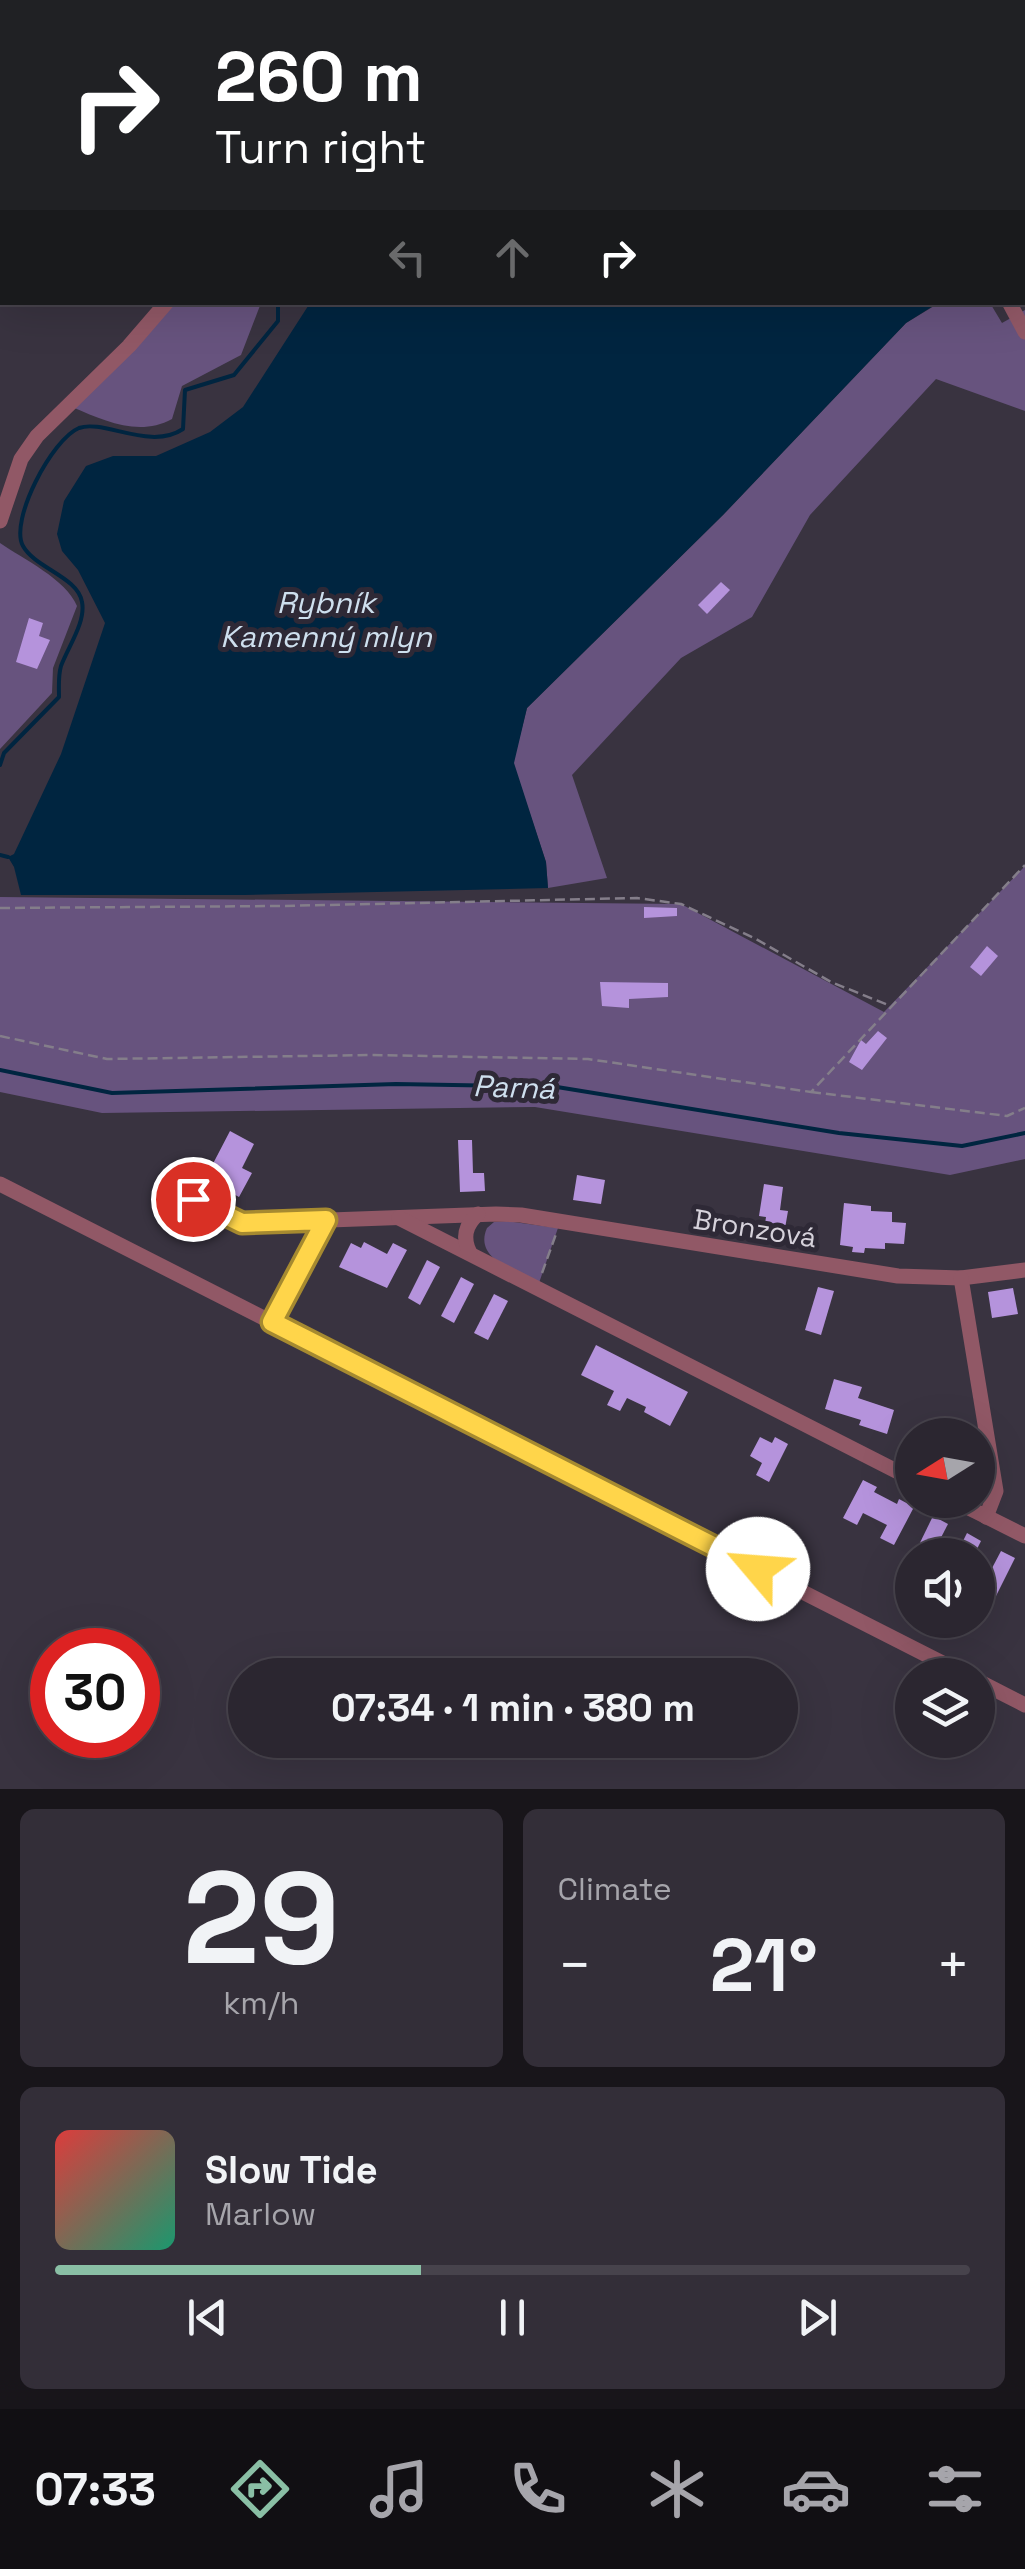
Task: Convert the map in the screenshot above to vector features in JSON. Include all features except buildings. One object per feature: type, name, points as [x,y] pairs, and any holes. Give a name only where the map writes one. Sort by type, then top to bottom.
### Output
[{"type":"street","points":[[0,521],[21,458],[37,436],[130,346],[165,305]]},
{"type":"street","points":[[1018,305],[1025,332]]},
{"type":"street","points":[[0,1184],[933,1658]]},
{"type":"street","name":"Bronzová","points":[[193,1199],[242,1223],[521,1215],[898,1276],[961,1278],[1025,1270]]},
{"type":"street","points":[[470,1253],[465,1242],[466,1229],[478,1214]]},
{"type":"street","name":"Bronzová","points":[[397,1218],[895,1470]]},
{"type":"street","points":[[272,1322],[326,1220]]},
{"type":"street","points":[[961,1278],[984,1418]]},
{"type":"street","points":[[988,1518],[1025,1536]]},
{"type":"street","points":[[995,1690],[1025,1705]]},
{"type":"path","points":[[811,1092],[1025,865]]},
{"type":"path","points":[[0,908],[637,898],[681,904],[756,939],[831,982],[890,1006]]},
{"type":"path","points":[[0,1036],[108,1059],[370,1055],[588,1060],[1007,1116],[1025,1108]]},
{"type":"path","points":[[539,1283],[558,1228]]},
{"type":"shaded area","points":[[169,305],[260,305],[241,355],[182,386],[172,419],[135,427],[109,422],[72,407]]},
{"type":"shaded area","points":[[936,305],[991,305],[1002,323],[1025,310],[1025,411],[936,379],[810,515],[752,617],[681,658],[572,775],[607,878],[548,888],[546,862],[513,763],[527,708],[723,515],[906,323]]},
{"type":"shaded area","points":[[0,543],[54,578],[77,606],[53,668],[52,693],[0,749]]},
{"type":"shaded area","points":[[1025,866],[1025,1159],[950,1175],[535,1107],[102,1113],[0,1092],[0,897],[681,904],[884,1012]]},
{"type":"shaded area","points":[[494,1222],[558,1228],[539,1283],[499,1263],[486,1248],[487,1228]]},
{"type":"water","name":"Rybník Kamenný mlyn","points":[[309,305],[935,305],[906,323],[723,515],[527,708],[514,763],[546,862],[548,888],[21,895],[8,857],[14,854],[61,754],[105,623],[78,570],[62,551],[57,534],[64,501],[86,466],[113,456],[156,456],[210,432],[243,407]]},
{"type":"waterway","points":[[0,765],[4,753],[59,697],[61,666],[83,610],[73,586],[23,546],[20,534],[27,501],[46,464],[68,435],[79,428],[101,427],[156,437],[183,429],[185,390],[234,375],[278,321],[278,305]]},
{"type":"waterway","points":[[0,855],[8,857]]},
{"type":"waterway","name":"Parná","points":[[0,1070],[112,1093],[396,1084],[557,1087],[839,1133],[962,1146],[1025,1133]]},
{"type":"route","points":[[193,1199],[242,1223],[326,1220],[272,1322],[758,1569]]}]
